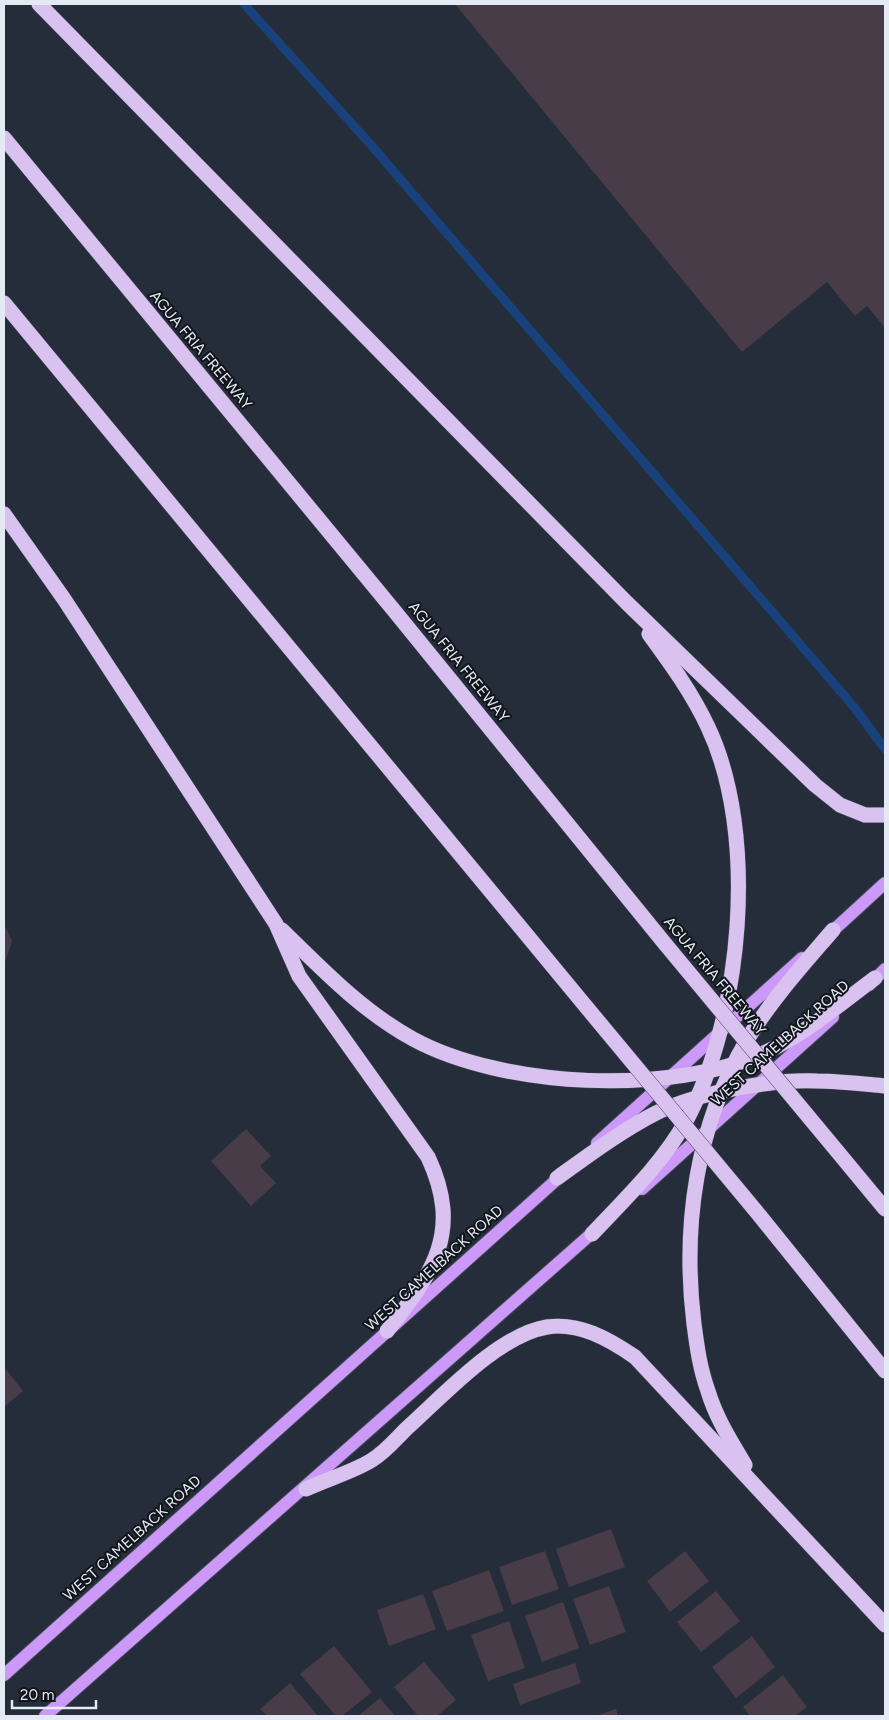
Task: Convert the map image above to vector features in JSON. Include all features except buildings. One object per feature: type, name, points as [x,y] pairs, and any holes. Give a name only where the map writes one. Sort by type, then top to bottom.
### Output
[{"type":"highway","points":[[40,4],[627,603],[815,786],[840,806],[865,815],[885,815]]},
{"type":"highway","name":"AGUA FRIA FREEWAY","points":[[4,138],[885,1209]]},
{"type":"highway","points":[[4,304],[760,1216],[885,1371]]},
{"type":"highway","points":[[4,514],[64,599],[276,924],[299,976],[428,1157],[440,1184],[443,1198],[444,1219],[439,1248],[431,1270],[421,1286],[387,1331]]},
{"type":"highway","points":[[592,1234],[662,1157],[686,1121],[707,1071],[720,1032],[731,974],[737,924],[736,846],[730,800],[723,767],[709,728],[682,680],[627,603]]},
{"type":"highway","points":[[276,924],[336,984],[370,1011],[413,1039],[454,1057],[535,1076],[634,1080],[707,1071],[734,1065],[784,1042],[880,974]]},
{"type":"highway","points":[[754,1482],[718,1419],[708,1392],[698,1354],[689,1258],[690,1222],[708,1130],[734,1065],[747,1040],[776,998],[833,930]]},
{"type":"highway","points":[[557,1178],[620,1134],[657,1113],[696,1099],[723,1092],[815,1080],[885,1086]]},
{"type":"highway","points":[[306,1488],[373,1460],[490,1355],[514,1339],[548,1327],[566,1327],[590,1332],[613,1342],[635,1357],[704,1432],[754,1482],[885,1625]]},
{"type":"main road","name":"WEST CAMELBACK ROAD","points":[[4,1675],[885,883]]},
{"type":"main road","name":"WEST CAMELBACK ROAD","points":[[45,1716],[592,1234],[880,974]]},
{"type":"waterway","points":[[244,4],[371,145],[854,707],[885,749]]}]
